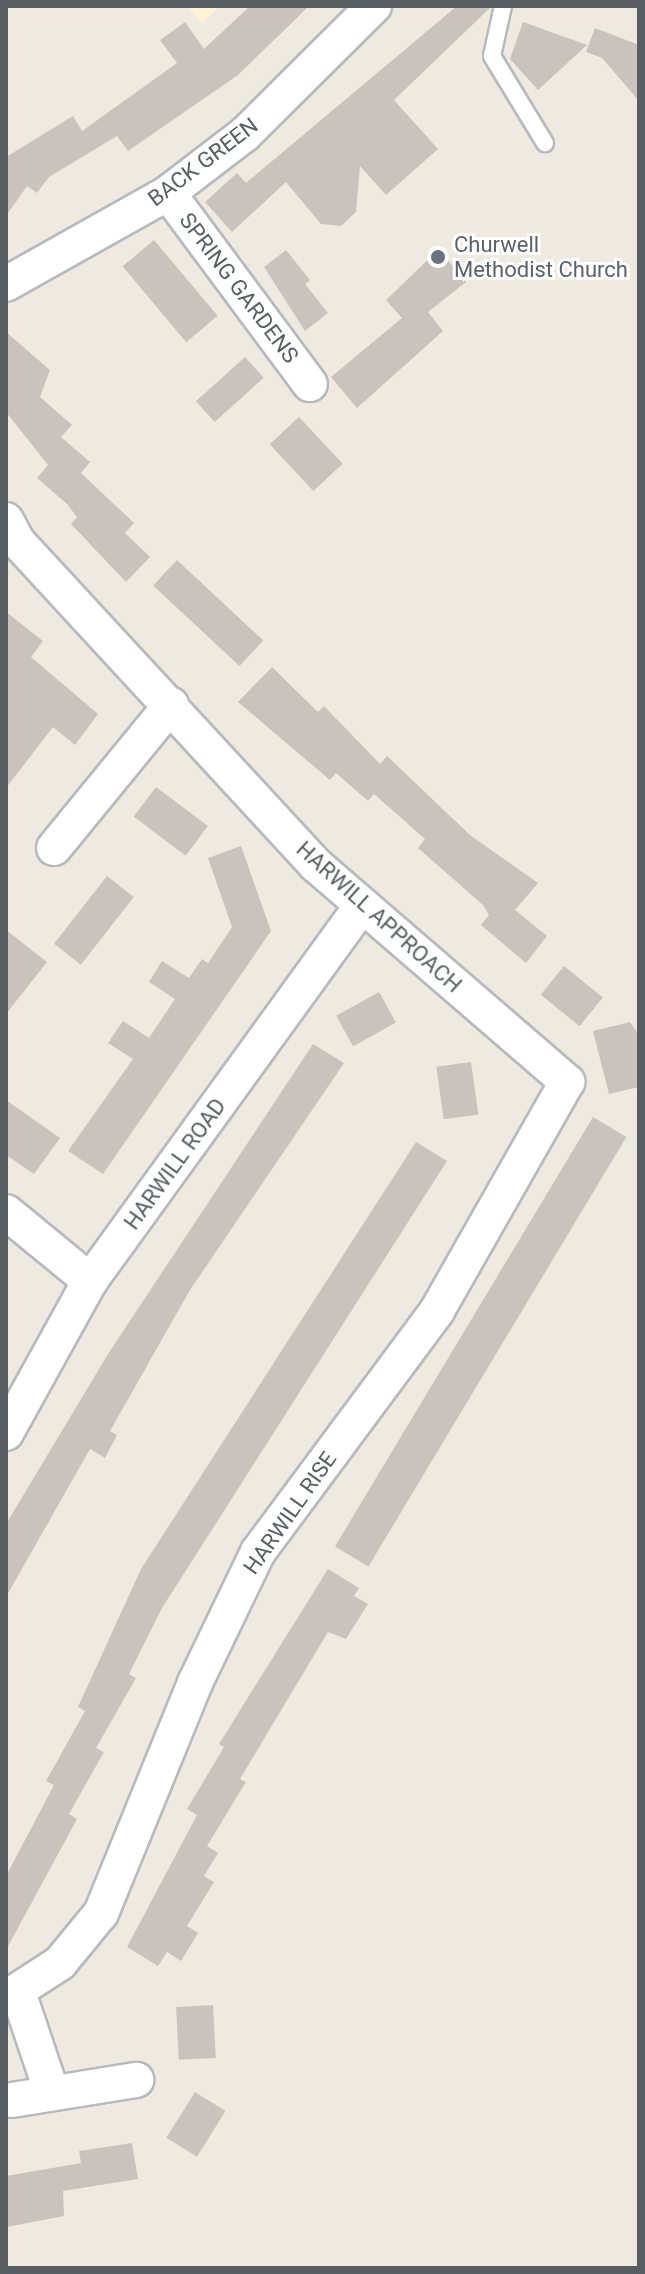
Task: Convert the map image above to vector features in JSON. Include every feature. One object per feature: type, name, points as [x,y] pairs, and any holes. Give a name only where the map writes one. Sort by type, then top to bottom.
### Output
[{"type":"street","name":"BACK GREEN","points":[[6,284],[168,193],[245,134],[374,6]]},
{"type":"street","name":"SPRING GARDENS","points":[[168,193],[310,384]]},
{"type":"street","name":"HARWILL APPROACH","points":[[6,520],[17,541],[361,906],[567,1082]]},
{"type":"street","points":[[54,848],[171,705]]},
{"type":"street","name":"HARWILL ROAD","points":[[6,1433],[90,1281],[361,906]]},
{"type":"street","name":"HARWILL RISE","points":[[52,2093],[13,1996],[60,1963],[101,1913],[258,1552],[437,1311],[567,1082]]},
{"type":"street","points":[[6,1212],[90,1281]]},
{"type":"street","points":[[12,2100],[136,2080]]},
{"type":"lane","points":[[503,6],[492,56],[545,143]]},
{"type":"shaded area","points":[[187,6],[220,6],[202,23]]},
{"type":"building","points":[[250,6],[309,6],[238,75],[128,151],[117,136],[49,177],[37,193],[27,186],[6,216],[6,157],[73,116],[82,131],[177,63],[160,40],[185,22],[204,49]]},
{"type":"building","points":[[457,6],[492,6],[394,100],[438,149],[386,195],[360,166],[356,212],[341,226],[321,224],[286,182],[232,232],[205,202],[237,173],[246,183]]},
{"type":"building","points":[[523,22],[587,45],[538,90],[510,59]]},
{"type":"building","points":[[595,28],[639,45],[639,101],[602,58],[586,52]]},
{"type":"building","points":[[154,240],[218,316],[186,342],[123,266]]},
{"type":"building","points":[[439,249],[466,282],[428,312],[443,331],[357,408],[331,377],[402,318],[386,300]]},
{"type":"building","points":[[286,250],[310,280],[305,284],[328,313],[305,331],[264,267]]},
{"type":"building","points":[[6,332],[50,370],[40,397],[72,425],[61,437],[90,462],[81,473],[134,523],[125,533],[150,557],[126,582],[71,524],[77,517],[67,504],[37,478],[48,465],[6,412]]},
{"type":"building","points":[[245,357],[264,378],[215,422],[196,401]]},
{"type":"building","points":[[299,417],[343,464],[313,491],[270,444]]},
{"type":"building","points":[[177,560],[263,640],[239,666],[153,586]]},
{"type":"building","points":[[6,612],[43,641],[31,657],[98,714],[75,745],[53,727],[6,788]]},
{"type":"building","points":[[272,667],[318,712],[324,706],[380,764],[387,756],[470,835],[538,883],[515,910],[547,936],[526,963],[481,925],[489,915],[483,905],[418,848],[425,839],[374,794],[368,801],[336,773],[330,780],[238,702]]},
{"type":"building","points":[[156,787],[208,826],[186,856],[134,817]]},
{"type":"building","points":[[241,846],[271,931],[103,1174],[68,1151],[133,1059],[108,1043],[123,1021],[149,1038],[175,999],[149,982],[162,961],[189,978],[202,959],[208,963],[232,927],[208,858]]},
{"type":"building","points":[[107,876],[134,897],[81,965],[54,944]]},
{"type":"building","points":[[6,930],[47,962],[6,1014]]},
{"type":"building","points":[[564,966],[603,997],[580,1026],[541,995]]},
{"type":"building","points":[[379,992],[396,1023],[353,1046],[336,1016]]},
{"type":"building","points":[[630,1022],[639,1035],[639,1087],[609,1094],[593,1031]]},
{"type":"building","points":[[313,1044],[344,1063],[190,1290],[110,1431],[117,1435],[105,1458],[90,1449],[6,1597],[6,1524],[108,1354]]},
{"type":"building","points":[[471,1062],[478,1114],[444,1119],[436,1067]]},
{"type":"building","points":[[6,1100],[60,1138],[34,1174],[6,1155]]},
{"type":"building","points":[[593,1117],[626,1137],[368,1567],[335,1546]]},
{"type":"building","points":[[416,1142],[447,1161],[162,1608],[129,1674],[136,1678],[96,1748],[104,1752],[69,1814],[77,1819],[6,1950],[6,1876],[54,1785],[46,1781],[85,1711],[78,1707],[141,1569]]},
{"type":"building","points":[[328,1569],[359,1588],[354,1596],[368,1604],[346,1639],[328,1632],[240,1779],[246,1782],[207,1846],[218,1853],[204,1876],[214,1882],[187,1926],[198,1933],[181,1961],[167,1952],[158,1966],[127,1947],[197,1815],[187,1809],[224,1747],[219,1744]]},
{"type":"building","points":[[213,2005],[216,2058],[179,2060],[176,2007]]},
{"type":"building","points":[[195,2092],[226,2111],[197,2157],[166,2138]]},
{"type":"building","points":[[132,2143],[138,2179],[63,2191],[64,2216],[6,2227],[6,2176],[81,2163],[79,2151]]},
{"type":"place","name":"Churwell Methodist Church","points":[[438,257]]}]
